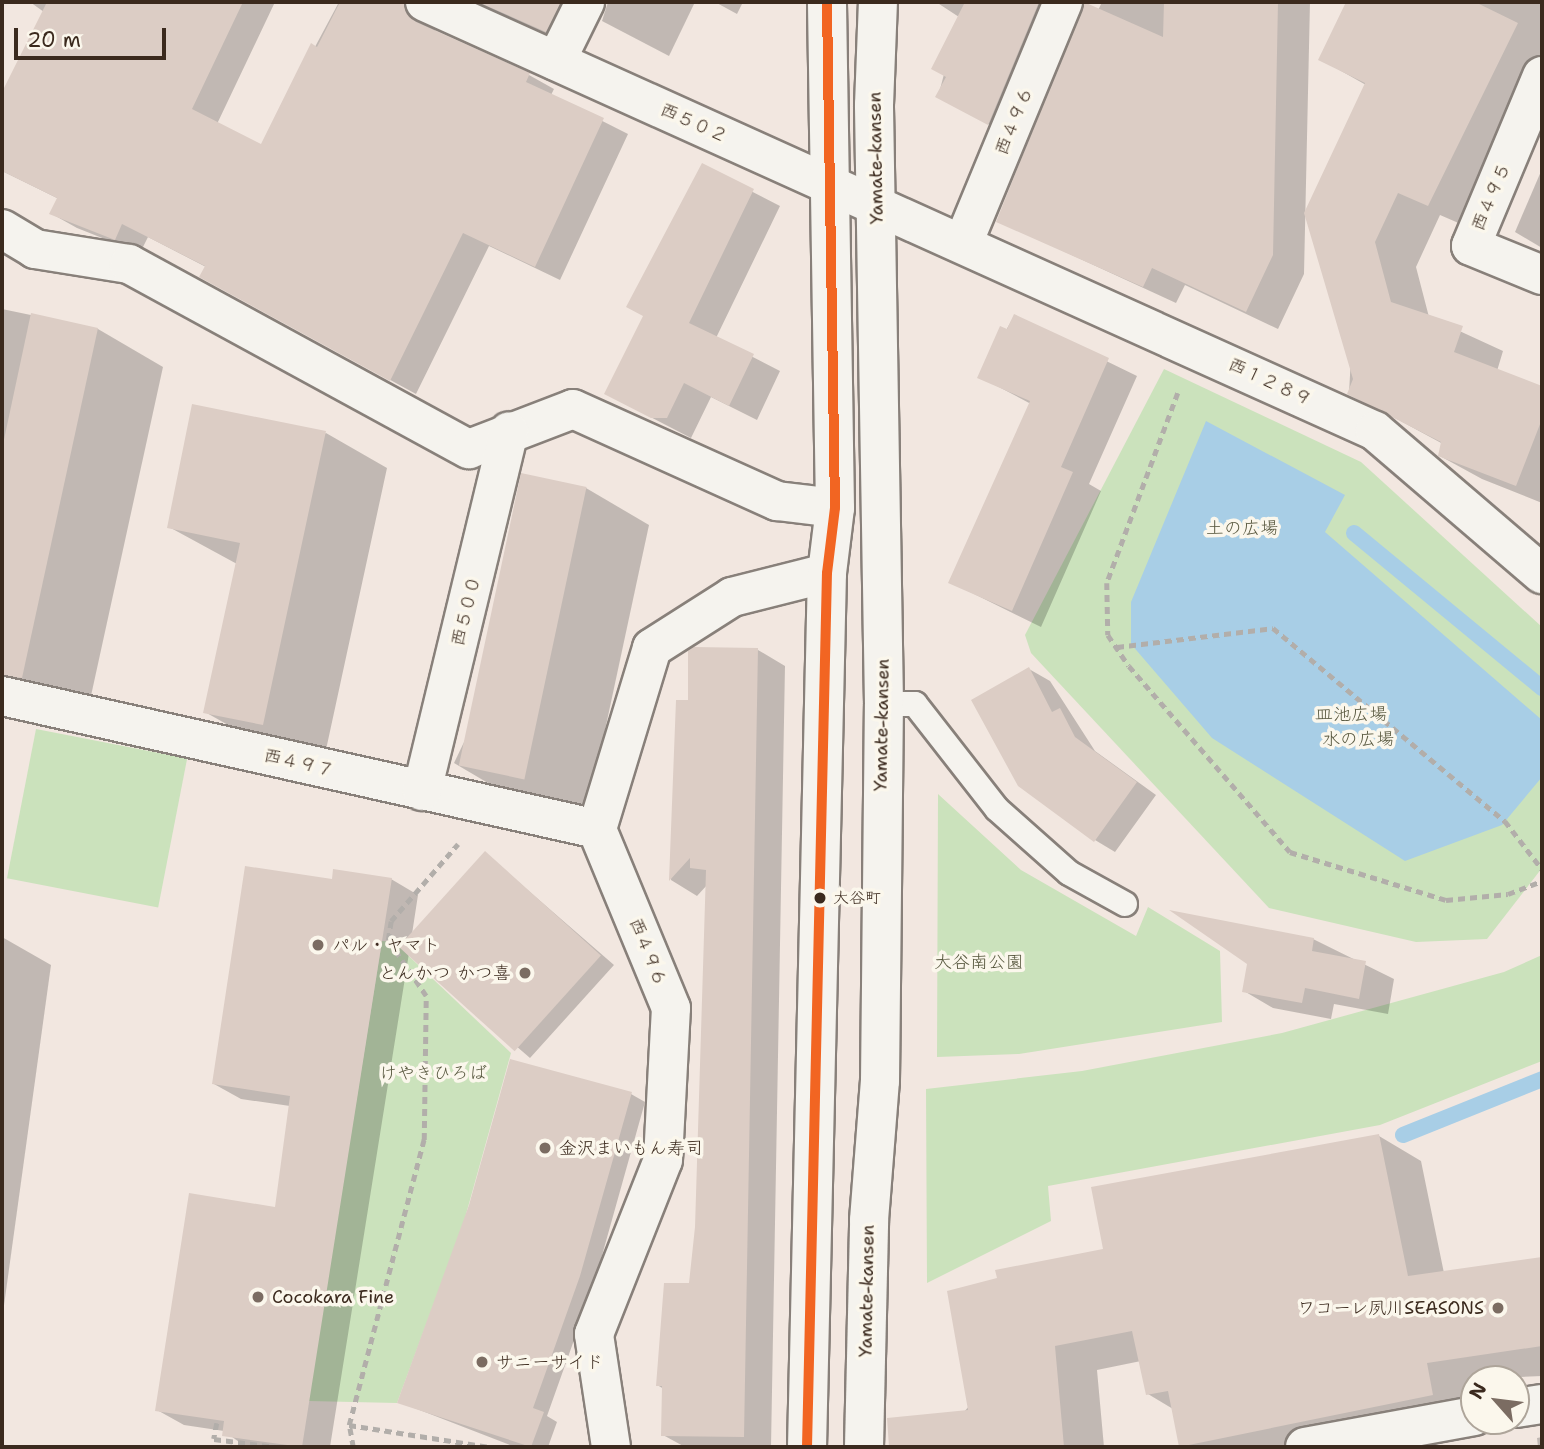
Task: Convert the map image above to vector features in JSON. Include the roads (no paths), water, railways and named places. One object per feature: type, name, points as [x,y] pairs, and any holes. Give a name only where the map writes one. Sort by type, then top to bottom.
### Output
[{"type":"street","name":"西５０２","points":[[425,2],[964,241]]},
{"type":"street","points":[[556,61],[585,2]]},
{"type":"street","points":[[807,1447],[827,573],[835,508],[836,280],[829,181],[827,2]]},
{"type":"street","name":"Yamate-kansen","points":[[864,1447],[869,1220],[880,1081],[884,704],[877,202],[878,2]]},
{"type":"street","name":"西４９６","points":[[964,241],[1063,2]]},
{"type":"street","name":"西４９５","points":[[1542,76],[1471,246],[1542,275]]},
{"type":"street","points":[[2,229],[35,249],[129,264],[469,449],[509,431],[573,409],[777,501],[835,508]]},
{"type":"street","name":"西１２８９","points":[[964,241],[1376,430],[1542,574]]},
{"type":"street","name":"西５００","points":[[422,791],[509,431]]},
{"type":"street","points":[[597,829],[652,648],[732,597],[827,573]]},
{"type":"street","name":"西４９７","points":[[2,696],[597,829]]},
{"type":"street","name":"西４９６","points":[[597,829],[671,1008],[663,1160],[594,1334],[611,1447]]},
{"type":"street","points":[[1305,1447],[1460,1419]]},
{"type":"lane","points":[[884,704],[915,704],[997,809],[1069,873],[1125,904]]},
{"type":"water","points":[[1206,421],[1345,495],[1325,532],[1542,720],[1542,777],[1502,825],[1405,861],[1212,738],[1131,644],[1131,602]]},
{"type":"waterway","points":[[1354,533],[1542,688]]},
{"type":"waterway","points":[[1403,1135],[1542,1079]]},
{"type":"place","name":"大谷町","points":[[820,898]]},
{"type":"place","name":"パル・ヤマト","points":[[318,945]]},
{"type":"place","name":"とんかつ かつ喜","points":[[525,973]]},
{"type":"place","name":"金沢まいもん寿司","points":[[545,1148]]},
{"type":"place","name":"Cocokara Fine","points":[[258,1297]]},
{"type":"place","name":"ワコーレ夙川SEASONS","points":[[1498,1308]]},
{"type":"place","name":"サニーサイド","points":[[482,1362]]},
{"type":"park label","name":"土の広場","points":[[1242,528]]},
{"type":"park label","name":"皿池広場","points":[[1351,714]]},
{"type":"park label","name":"水の広場","points":[[1358,739]]},
{"type":"park label","name":"大谷南公園","points":[[979,962]]},
{"type":"park label","name":"けやきひろば","points":[[433,1073]]}]
